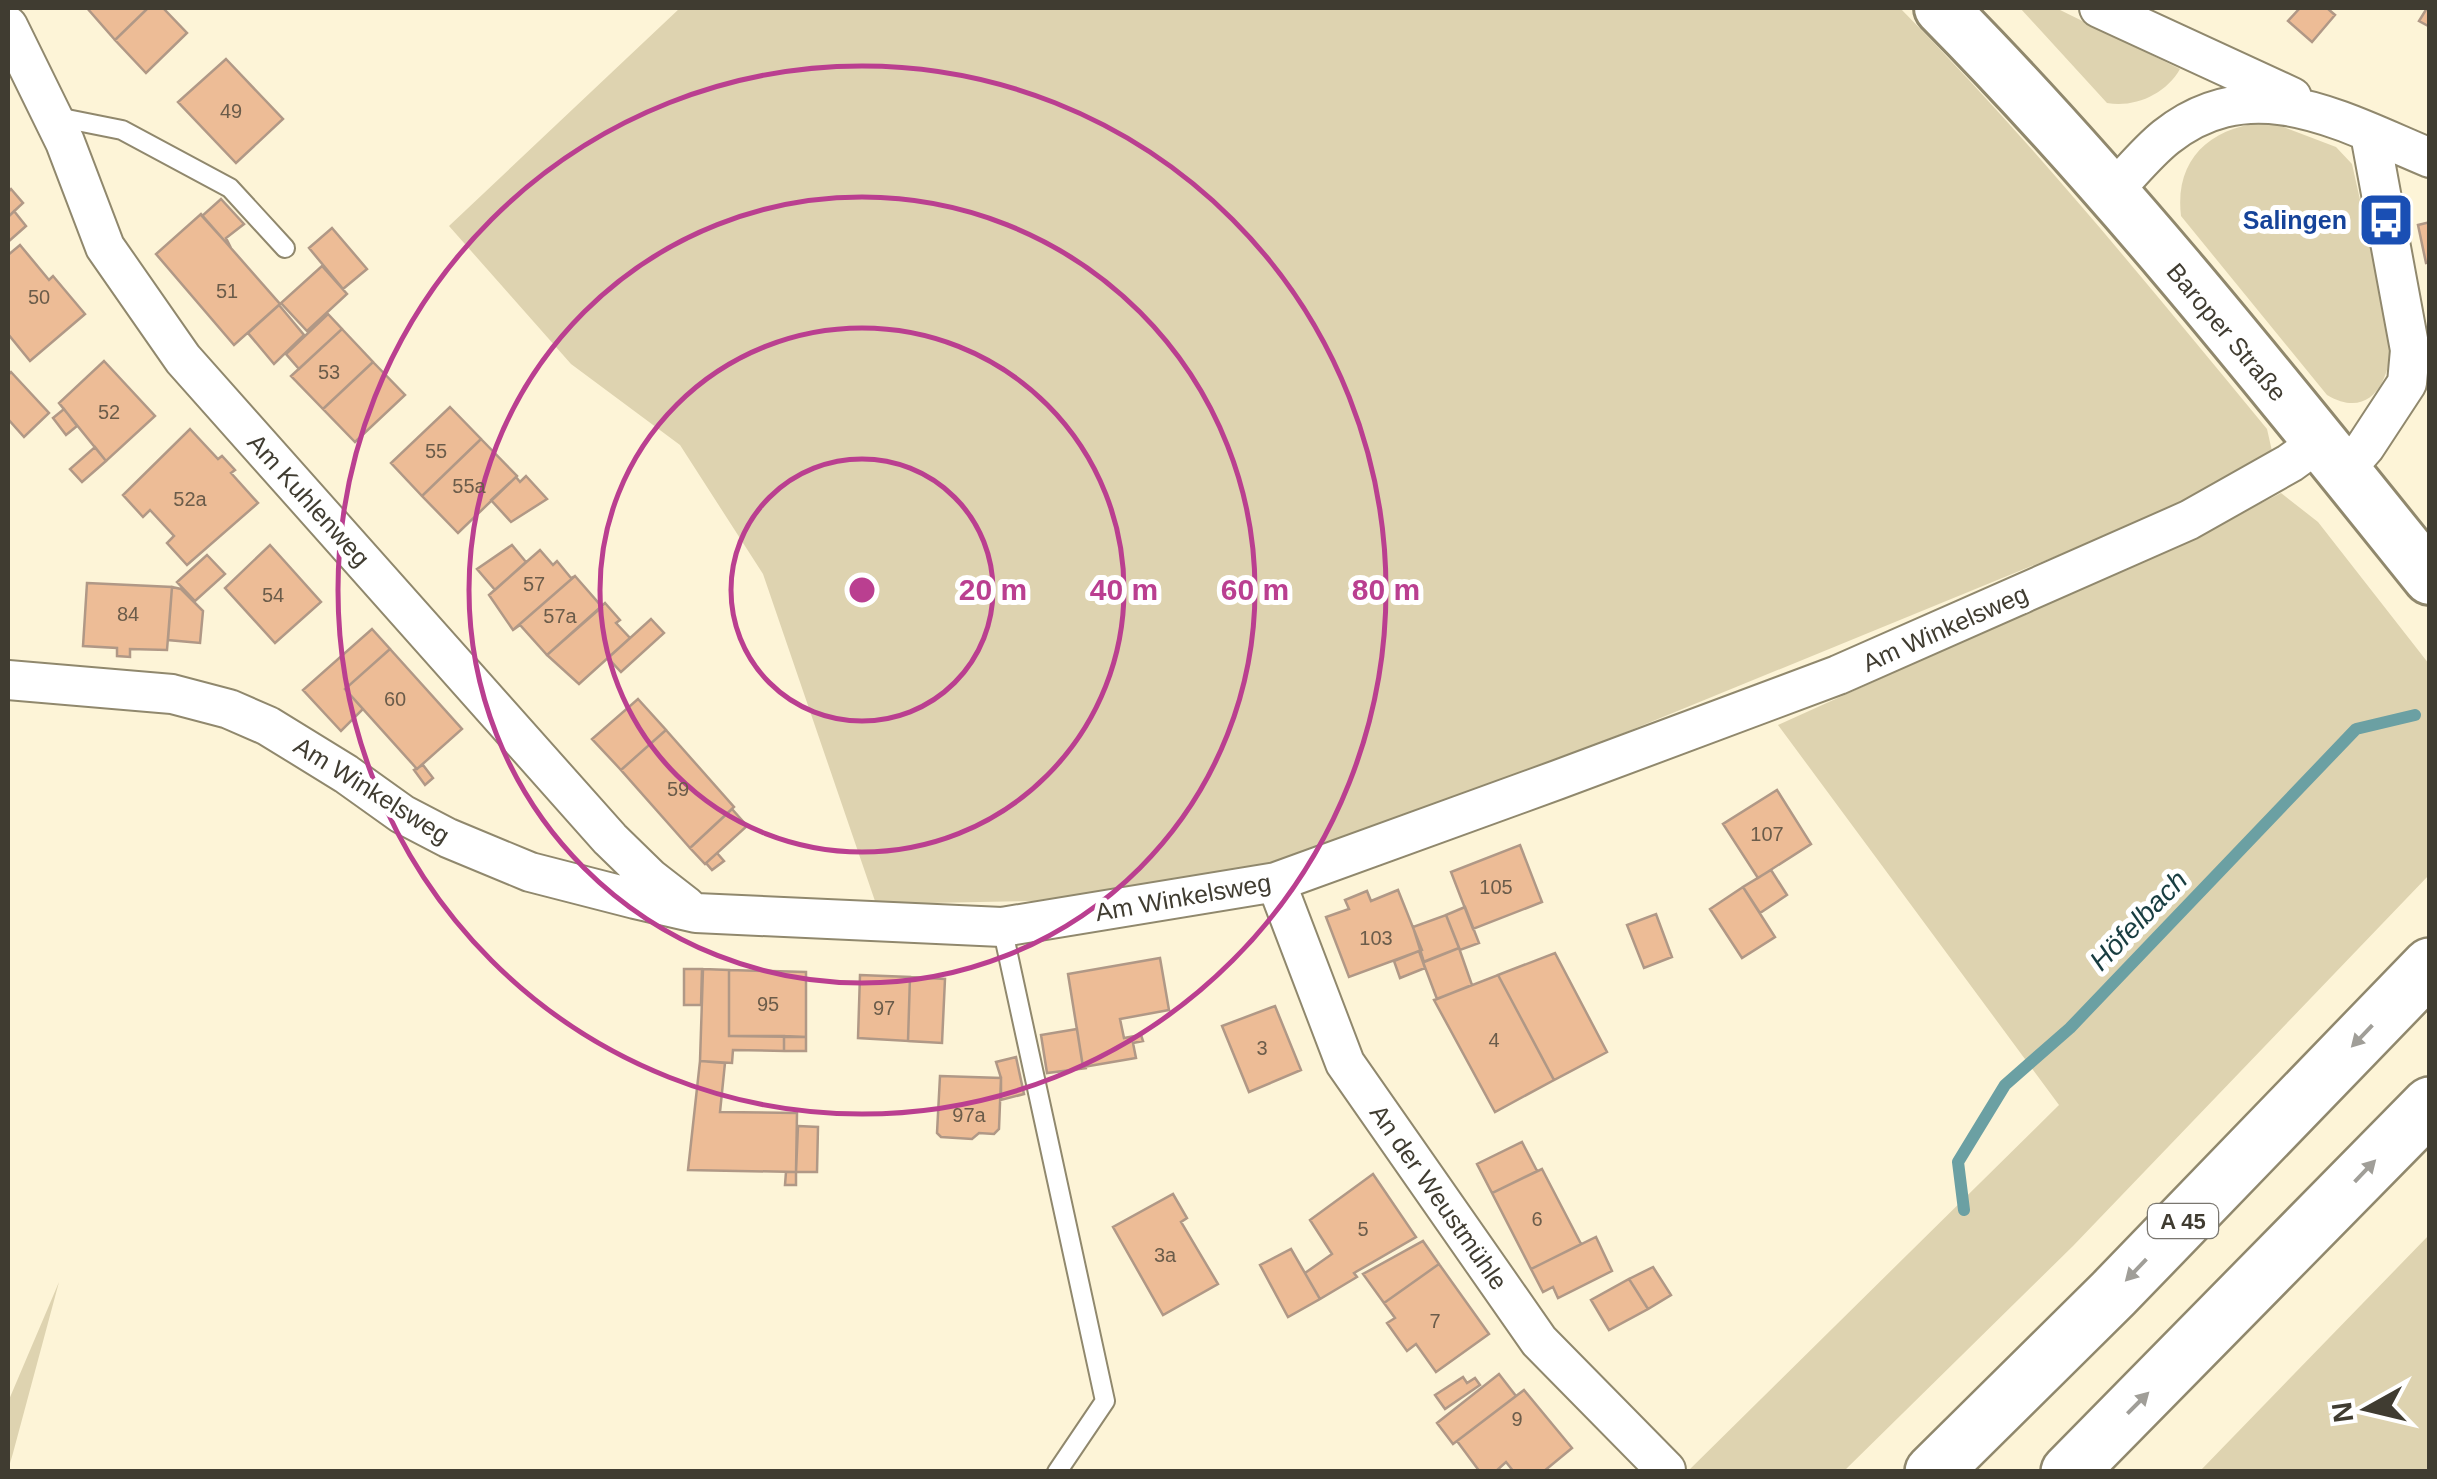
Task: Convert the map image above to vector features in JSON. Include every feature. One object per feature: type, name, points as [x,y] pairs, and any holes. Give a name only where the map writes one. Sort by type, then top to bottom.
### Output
[{"type":"highway","name":"A 45","points":[[1934,1472],[2114,1293],[2430,966]]},
{"type":"highway","points":[[2068,1472],[2430,1105]]},
{"type":"main road","name":"Baroper Straße","points":[[1941,8],[2111,192],[2430,578]]},
{"type":"street","points":[[2100,8],[2430,158]]},
{"type":"street","name":"Am Kuhlenweg","points":[[8,26],[51,116],[105,247],[183,359],[610,839],[650,878],[696,913]]},
{"type":"street","points":[[2111,192],[2166,137],[2203,115],[2254,101],[2330,115]]},
{"type":"street","points":[[2331,456],[2365,448],[2407,383],[2410,350],[2370,134]]},
{"type":"street","name":"Am Winkelsweg","points":[[8,680],[172,694],[229,709],[299,744],[402,814],[488,856],[544,876],[696,913],[1002,927],[1276,882],[1838,675],[2189,520],[2290,462],[2331,456]]},
{"type":"street","name":"An der Weustmühle","points":[[1276,882],[1345,1063],[1539,1341],[1666,1470]]},
{"type":"lane","points":[[51,116],[122,130],[230,188],[284,248]]},
{"type":"lane","points":[[1002,927],[1105,1401],[1057,1472]]},
{"type":"shaded area","points":[[680,8],[1900,8],[1996,109],[2133,267],[2267,429],[2272,451],[2267,462],[2188,502],[1536,769],[1278,865],[1035,901],[876,904],[763,574],[680,445],[571,364],[449,226]]},
{"type":"shaded area","points":[[2020,8],[2056,8],[2180,69],[2167,86],[2149,97],[2107,103]]},
{"type":"shaded area","points":[[2270,122],[2336,147],[2352,164],[2391,338],[2383,380],[2368,399],[2357,403],[2327,395],[2181,216],[2184,177],[2202,148],[2231,130]]},
{"type":"shaded area","points":[[2281,493],[2318,522],[2429,664],[2429,875],[2073,1246],[1844,1471],[1687,1472],[2059,1105],[1778,725],[2192,538]]},
{"type":"shaded area","points":[[2429,1235],[2429,1471],[2200,1471]]},
{"type":"shaded area","points":[[59,1282],[13,1453],[8,1470],[8,1402]]},
{"type":"building","points":[[87,8],[148,8],[115,40]]},
{"type":"building","points":[[148,8],[163,8],[187,33],[146,73],[115,40]]},
{"type":"building","points":[[2300,8],[2327,8],[2335,15],[2312,42],[2288,21]]},
{"type":"building","points":[[2430,8],[2430,27],[2419,21]]},
{"type":"building","points":[[226,59],[283,119],[236,163],[178,102]]},
{"type":"building","points":[[11,189],[23,203],[8,217],[8,192]]},
{"type":"building","points":[[221,199],[244,224],[226,238],[231,248],[202,216]]},
{"type":"building","points":[[14,211],[26,226],[8,242],[8,217]]},
{"type":"building","points":[[201,214],[280,304],[234,345],[156,254]]},
{"type":"building","points":[[2430,222],[2430,262],[2426,263],[2418,225]]},
{"type":"building","points":[[332,228],[367,269],[343,289],[309,248]]},
{"type":"building","points":[[20,245],[85,314],[30,361],[8,334],[8,255]]},
{"type":"building","points":[[322,266],[347,294],[307,331],[281,303]]},
{"type":"building","points":[[279,305],[304,335],[274,364],[248,333]]},
{"type":"building","points":[[328,314],[342,329],[299,369],[286,354]]},
{"type":"building","points":[[342,329],[373,362],[323,409],[291,376]]},
{"type":"building","points":[[104,361],[155,416],[106,461],[59,403]]},
{"type":"building","points":[[373,362],[405,395],[355,442],[323,409]]},
{"type":"building","points":[[11,372],[49,413],[24,437],[8,419]]},
{"type":"building","points":[[450,407],[481,439],[422,496],[391,463]]},
{"type":"building","points":[[64,409],[77,426],[66,435],[53,418]]},
{"type":"building","points":[[190,429],[218,459],[222,456],[235,470],[231,473],[258,503],[187,565],[167,543],[174,536],[150,510],[143,517],[123,495]]},
{"type":"building","points":[[481,439],[517,476],[458,533],[422,496]]},
{"type":"building","points":[[95,447],[106,461],[82,482],[70,469]]},
{"type":"building","points":[[526,476],[547,499],[511,522],[491,500],[516,477],[520,482]]},
{"type":"building","points":[[270,545],[321,602],[275,643],[225,588]]},
{"type":"building","points":[[512,545],[526,562],[495,590],[477,569]]},
{"type":"building","points":[[540,550],[553,565],[557,561],[571,578],[575,576],[513,630],[489,595]]},
{"type":"building","points":[[207,555],[225,574],[195,601],[177,582]]},
{"type":"building","points":[[575,576],[602,607],[547,655],[520,625],[513,630]]},
{"type":"building","points":[[87,583],[172,587],[167,650],[130,649],[130,657],[117,656],[117,648],[83,646]]},
{"type":"building","points":[[172,587],[181,589],[203,611],[200,643],[168,640]]},
{"type":"building","points":[[605,603],[630,638],[579,684],[547,655]]},
{"type":"building","points":[[651,619],[664,633],[621,672],[608,658]]},
{"type":"building","points":[[372,629],[390,649],[345,689],[363,709],[341,731],[303,690]]},
{"type":"building","points":[[390,649],[462,729],[417,769],[345,689]]},
{"type":"building","points":[[638,699],[666,730],[621,770],[592,739]]},
{"type":"building","points":[[666,730],[734,807],[690,848],[621,770]]},
{"type":"building","points":[[423,765],[433,778],[425,785],[414,770]]},
{"type":"building","points":[[1777,790],[1811,844],[1758,878],[1723,824]]},
{"type":"building","points":[[732,809],[747,826],[705,864],[690,848]]},
{"type":"building","points":[[1520,845],[1542,902],[1473,929],[1451,872]]},
{"type":"building","points":[[717,853],[724,861],[712,870],[706,863]]},
{"type":"building","points":[[1771,870],[1787,895],[1760,913],[1743,887]]},
{"type":"building","points":[[1743,887],[1775,937],[1742,958],[1710,909]]},
{"type":"building","points":[[1398,890],[1422,950],[1349,977],[1326,917],[1349,909],[1345,900],[1367,891],[1371,901]]},
{"type":"building","points":[[1465,907],[1479,943],[1460,950],[1446,915]]},
{"type":"building","points":[[1656,914],[1672,957],[1644,968],[1627,925]]},
{"type":"building","points":[[1446,915],[1459,948],[1424,962],[1413,927]]},
{"type":"building","points":[[1459,948],[1472,985],[1437,999],[1423,962]]},
{"type":"building","points":[[1419,951],[1425,968],[1400,978],[1394,961]]},
{"type":"building","points":[[1555,953],[1607,1052],[1554,1080],[1498,975]]},
{"type":"building","points":[[1160,958],[1169,1010],[1120,1019],[1124,1038],[1141,1035],[1143,1041],[1133,1043],[1136,1058],[1083,1067],[1068,974]]},
{"type":"building","points":[[684,969],[702,969],[701,1005],[684,1005]]},
{"type":"building","points":[[703,969],[729,970],[729,1036],[784,1036],[784,1051],[733,1050],[732,1063],[700,1061]]},
{"type":"building","points":[[729,970],[806,972],[806,1037],[729,1036]]},
{"type":"building","points":[[860,975],[910,977],[908,1041],[858,1038]]},
{"type":"building","points":[[1498,975],[1554,1080],[1495,1112],[1434,1000]]},
{"type":"building","points":[[910,977],[945,979],[942,1043],[908,1041]]},
{"type":"building","points":[[1275,1006],[1301,1070],[1249,1092],[1222,1026]]},
{"type":"building","points":[[1077,1029],[1083,1067],[1087,1068],[1047,1073],[1041,1035]]},
{"type":"building","points":[[784,1036],[806,1037],[806,1051],[784,1051]]},
{"type":"building","points":[[1016,1057],[1024,1094],[1001,1100],[996,1062]]},
{"type":"building","points":[[700,1061],[725,1063],[720,1112],[797,1113],[796,1172],[688,1170]]},
{"type":"building","points":[[940,1076],[1001,1078],[999,1129],[994,1134],[979,1133],[972,1139],[941,1137],[937,1133]]},
{"type":"building","points":[[798,1126],[818,1127],[817,1172],[796,1172]]},
{"type":"building","points":[[1522,1142],[1537,1171],[1492,1193],[1477,1164]]},
{"type":"building","points":[[1542,1169],[1581,1244],[1531,1269],[1492,1193]]},
{"type":"building","points":[[786,1172],[796,1172],[796,1185],[785,1185]]},
{"type":"building","points":[[1373,1174],[1416,1237],[1354,1273],[1357,1277],[1320,1299],[1305,1273],[1332,1254],[1310,1220]]},
{"type":"building","points":[[1173,1194],[1187,1218],[1181,1222],[1218,1284],[1163,1315],[1113,1227]]},
{"type":"building","points":[[1596,1237],[1612,1271],[1558,1298],[1553,1287],[1543,1292],[1531,1269]]},
{"type":"building","points":[[1423,1241],[1439,1264],[1384,1303],[1363,1274]]},
{"type":"building","points":[[1291,1249],[1320,1299],[1288,1317],[1260,1265]]},
{"type":"building","points":[[1439,1264],[1489,1334],[1436,1372],[1416,1344],[1407,1351],[1387,1323],[1395,1318],[1384,1303]]},
{"type":"building","points":[[1653,1267],[1671,1295],[1648,1309],[1629,1279]]},
{"type":"building","points":[[1629,1279],[1648,1309],[1609,1330],[1591,1300]]},
{"type":"building","points":[[1499,1374],[1516,1396],[1453,1444],[1437,1423]]},
{"type":"building","points":[[1463,1377],[1467,1383],[1475,1378],[1480,1385],[1445,1409],[1435,1395]]},
{"type":"building","points":[[1524,1390],[1572,1448],[1543,1472],[1514,1472],[1506,1462],[1495,1472],[1480,1472],[1457,1441]]},
{"type":"waterway","name":"Höfelbach","points":[[1964,1210],[1958,1162],[2005,1085],[2070,1028],[2356,729],[2415,715]]},
{"type":"place","name":"Salingen","points":[[2386,220]]}]
